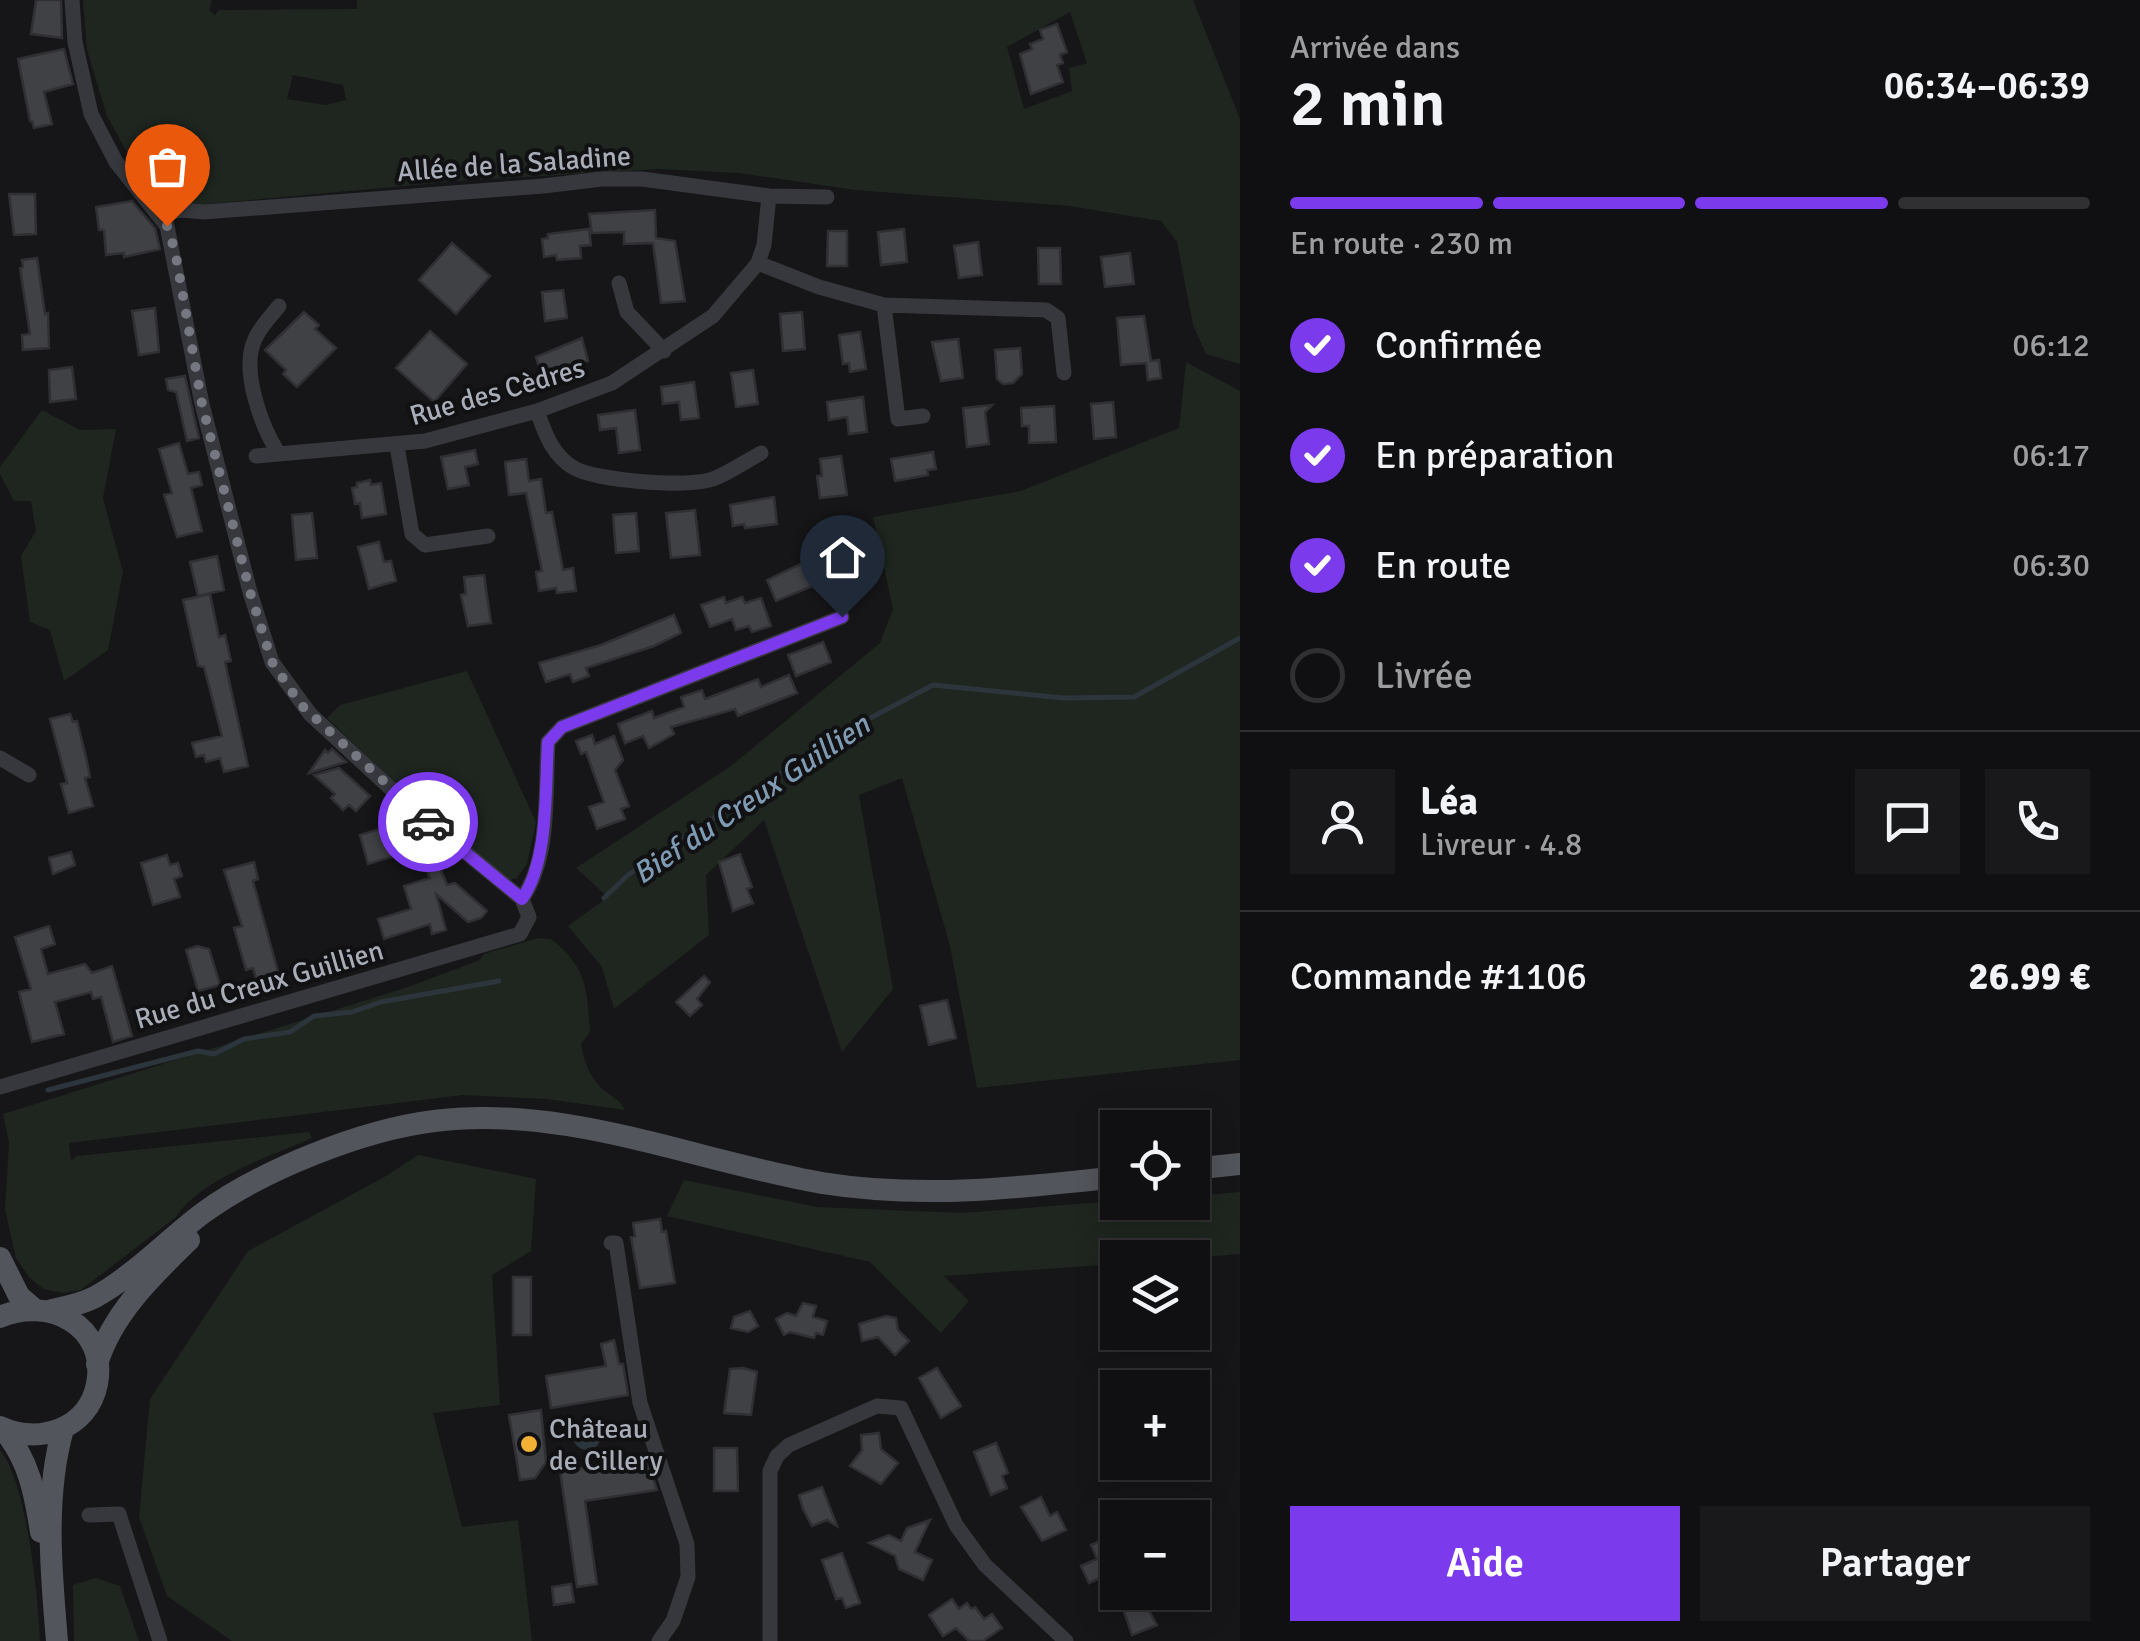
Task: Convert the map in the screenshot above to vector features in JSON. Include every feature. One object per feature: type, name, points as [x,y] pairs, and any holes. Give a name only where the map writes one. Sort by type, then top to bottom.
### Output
[{"type":"main road","points":[[0,1317],[102,1293],[204,1212],[253,1182],[353,1142],[432,1121],[500,1116],[586,1128],[766,1172],[880,1189],[993,1191],[1100,1179]]},
{"type":"main road","points":[[2,1428],[23,1436],[43,1436],[78,1418],[97,1384],[104,1338],[116,1319],[187,1242],[290,1164]]},
{"type":"main road","points":[[1210,1167],[1240,1164]]},
{"type":"main road","points":[[0,1258],[20,1296],[68,1318],[82,1330],[98,1364]]},
{"type":"main road","points":[[2,1428],[17,1446],[34,1489],[56,1633]]},
{"type":"main road","points":[[56,1633],[52,1510],[54,1459],[62,1429]]},
{"type":"street","points":[[72,0],[75,42],[91,114],[116,162],[162,220],[175,251],[202,404],[272,662],[301,705],[412,810],[522,899],[535,873],[543,825],[548,742],[562,727],[842,617]]},
{"type":"street","name":"Allée de la Saladine","points":[[162,220],[182,210],[204,212],[602,179],[642,179],[769,196],[827,197]]},
{"type":"street","name":"Rue des Cèdres","points":[[256,456],[397,446],[537,411],[612,383],[713,316],[758,263],[764,245],[769,196]]},
{"type":"street","points":[[758,263],[819,288],[884,305],[1046,310],[1058,318],[1064,373]]},
{"type":"street","points":[[619,282],[627,312],[664,351]]},
{"type":"street","points":[[884,305],[898,419],[923,416]]},
{"type":"street","points":[[279,306],[255,338],[251,353],[258,409],[266,435],[279,454]]},
{"type":"street","points":[[537,411],[550,445],[573,467],[594,475],[649,482],[711,480],[761,453]]},
{"type":"street","points":[[397,446],[412,534],[425,545],[488,536]]},
{"type":"street","points":[[0,758],[28,775]]},
{"type":"street","name":"Rue du Creux Guillien","points":[[0,1087],[520,934],[528,924],[529,911],[522,899]]},
{"type":"street","points":[[611,1243],[616,1243],[640,1403],[686,1544],[688,1577],[672,1621],[659,1641]]},
{"type":"street","points":[[770,1641],[770,1471],[777,1456],[789,1445],[876,1406],[901,1408],[956,1525],[985,1565],[1066,1641]]},
{"type":"street","points":[[89,1515],[119,1514],[160,1641]]},
{"type":"shaded area","points":[[83,0],[212,0],[209,10],[215,15],[219,10],[357,9],[357,0],[1193,0],[1240,119],[1240,364],[1206,354],[1193,325],[1177,242],[1161,221],[1070,206],[855,190],[739,173],[659,169],[459,181],[186,206],[163,198],[138,172],[107,116],[87,50]],"holes":[[[1070,12],[1087,63],[1069,68],[1072,91],[1024,109],[1007,47]],[[293,75],[343,85],[346,100],[326,105],[287,99]]]},
{"type":"shaded area","points":[[1186,362],[1240,391],[1240,1060],[977,1088],[950,946],[902,778],[859,795],[893,989],[842,1052],[764,820],[706,875],[709,935],[614,1009],[602,967],[568,926],[608,897],[576,868],[731,766],[880,643],[893,609],[873,517],[1021,491],[1179,428]]},
{"type":"shaded area","points":[[42,410],[80,430],[116,429],[103,498],[123,572],[108,650],[64,681],[50,630],[30,622],[21,556],[36,531],[31,501],[14,501],[0,474],[0,467]]},
{"type":"shaded area","points":[[467,671],[536,822],[527,864],[517,878],[509,880],[422,808],[327,718],[340,705]]},
{"type":"shaded area","points":[[538,938],[551,939],[578,969],[589,1017],[590,1032],[581,1044],[585,1062],[597,1084],[625,1110],[547,1099],[463,1095],[69,1143],[71,1161],[77,1156],[309,1132],[312,1138],[238,1170],[202,1191],[176,1217],[81,1290],[64,1293],[43,1289],[16,1258],[5,1210],[9,1143],[3,1114],[408,987],[480,960],[484,954]]},
{"type":"shaded area","points":[[418,1155],[536,1179],[531,1251],[492,1275],[500,1405],[433,1413],[462,1527],[518,1520],[532,1641],[232,1641],[167,1596],[139,1517],[150,1399],[248,1251]]},
{"type":"shaded area","points":[[684,1180],[817,1207],[962,1213],[1100,1202],[1100,1220],[1210,1220],[1210,1195],[1240,1192],[1240,1254],[1210,1257],[1210,1240],[1100,1240],[1100,1265],[944,1276],[969,1301],[941,1333],[870,1262],[667,1216]]},
{"type":"shaded area","points":[[587,1422],[597,1426],[601,1436],[597,1446],[587,1450],[577,1446],[573,1436],[577,1426]]},
{"type":"shaded area","points":[[0,1450],[24,1513],[40,1641],[0,1641]]},
{"type":"shaded area","points":[[96,1578],[120,1586],[139,1641],[74,1641],[73,1585]]},
{"type":"building","points":[[36,0],[61,0],[62,38],[31,34]]},
{"type":"building","points":[[1057,24],[1067,52],[1060,55],[1063,63],[1057,65],[1063,82],[1031,94],[1020,54],[1043,39],[1040,30]]},
{"type":"building","points":[[64,49],[73,84],[44,92],[52,124],[34,128],[18,59]]},
{"type":"building","points":[[9,194],[35,194],[36,234],[14,235]]},
{"type":"building","points":[[132,201],[155,228],[160,249],[124,257],[124,253],[106,255],[104,230],[99,230],[96,207]]},
{"type":"building","points":[[655,210],[656,238],[675,241],[685,301],[661,303],[653,243],[624,244],[624,232],[592,233],[589,214]]},
{"type":"building","points":[[589,229],[591,245],[580,246],[581,258],[544,257],[542,239],[548,238],[548,234]]},
{"type":"building","points":[[904,229],[907,262],[881,265],[878,232]]},
{"type":"building","points":[[828,231],[847,231],[847,266],[827,266]]},
{"type":"building","points":[[978,242],[982,275],[959,278],[954,246]]},
{"type":"building","points":[[452,243],[490,276],[456,314],[419,280]]},
{"type":"building","points":[[1038,248],[1060,248],[1061,284],[1039,284]]},
{"type":"building","points":[[1130,253],[1134,284],[1105,287],[1101,257]]},
{"type":"building","points":[[37,258],[45,314],[48,313],[49,348],[23,350],[22,335],[30,334],[20,268],[22,260]]},
{"type":"building","points":[[563,290],[567,318],[545,321],[542,292]]},
{"type":"building","points":[[155,308],[159,352],[139,355],[132,311]]},
{"type":"building","points":[[304,312],[319,325],[315,329],[336,348],[297,387],[265,350]]},
{"type":"building","points":[[802,312],[805,349],[783,351],[780,314]]},
{"type":"building","points":[[1144,316],[1151,361],[1159,360],[1161,378],[1148,380],[1146,363],[1121,365],[1117,318]]},
{"type":"building","points":[[430,331],[467,364],[434,402],[396,368]]},
{"type":"building","points":[[860,332],[866,369],[850,372],[849,363],[843,364],[839,335]]},
{"type":"building","points":[[582,338],[588,361],[541,375],[536,357]]},
{"type":"building","points":[[958,339],[963,378],[941,381],[932,342]]},
{"type":"building","points":[[1020,348],[1022,374],[1013,383],[1003,384],[997,379],[995,350]]},
{"type":"building","points":[[72,367],[76,399],[50,402],[49,370]]},
{"type":"building","points":[[753,370],[758,404],[736,407],[731,373]]},
{"type":"building","points":[[185,376],[199,438],[187,441],[176,392],[168,390],[166,379]]},
{"type":"building","points":[[694,382],[699,418],[681,420],[679,402],[663,404],[661,387]]},
{"type":"building","points":[[863,397],[867,432],[849,434],[847,417],[829,420],[827,402]]},
{"type":"building","points":[[1113,402],[1116,437],[1094,439],[1091,404]]},
{"type":"building","points":[[992,405],[985,412],[989,444],[967,447],[963,408]]},
{"type":"building","points":[[1054,406],[1056,442],[1029,443],[1029,426],[1022,426],[1021,408]]},
{"type":"building","points":[[635,410],[640,450],[619,453],[616,428],[600,430],[598,415]]},
{"type":"building","points":[[179,443],[188,474],[199,472],[202,485],[191,488],[202,531],[177,537],[164,495],[172,493],[159,449]]},
{"type":"building","points":[[475,450],[478,464],[465,467],[469,485],[448,489],[441,457]]},
{"type":"building","points":[[933,452],[936,469],[927,470],[928,475],[895,481],[891,459]]},
{"type":"building","points":[[841,456],[847,495],[820,498],[820,459]]},
{"type":"building","points":[[526,459],[529,481],[541,479],[546,513],[552,512],[563,570],[573,568],[576,591],[539,591],[536,572],[542,571],[526,493],[509,495],[505,462]]},
{"type":"building","points":[[370,480],[371,485],[381,483],[386,514],[362,518],[352,488]]},
{"type":"building","points":[[774,497],[777,524],[733,526],[730,505]]},
{"type":"building","points":[[695,510],[700,555],[671,558],[666,513]]},
{"type":"building","points":[[312,513],[317,558],[296,560],[292,515]]},
{"type":"building","points":[[636,513],[639,551],[616,553],[613,515]]},
{"type":"building","points":[[379,542],[384,562],[391,561],[396,581],[369,589],[358,547]]},
{"type":"building","points":[[828,551],[835,569],[812,578],[815,585],[776,601],[767,580]]},
{"type":"building","points":[[217,556],[224,590],[198,596],[190,562]]},
{"type":"building","points":[[484,575],[491,623],[468,626],[461,595],[466,594],[464,577]]},
{"type":"building","points":[[210,594],[219,637],[225,635],[231,661],[225,662],[248,766],[224,772],[220,758],[206,762],[204,755],[196,757],[192,743],[222,736],[204,667],[198,666],[183,600]]},
{"type":"building","points":[[724,597],[726,603],[742,597],[745,603],[761,598],[771,626],[752,632],[749,626],[736,630],[732,619],[710,627],[701,605]]},
{"type":"building","points":[[674,615],[681,633],[586,668],[589,676],[573,682],[570,674],[546,682],[539,663],[601,645]]},
{"type":"building","points":[[823,642],[831,662],[796,676],[788,655]]},
{"type":"building","points":[[789,675],[797,693],[738,716],[735,709],[671,727],[674,734],[649,748],[643,736],[625,743],[618,724],[652,711],[654,718],[684,707],[681,697],[702,690],[705,699],[758,679],[761,687]]},
{"type":"building","points":[[70,714],[73,722],[77,721],[93,806],[69,813],[61,784],[67,783],[50,719]]},
{"type":"building","points":[[592,735],[595,744],[614,736],[623,760],[615,770],[629,806],[621,809],[625,819],[597,829],[589,807],[604,802],[586,752],[581,754],[576,741]]},
{"type":"building","points":[[332,749],[346,762],[309,773],[325,750],[328,753]]},
{"type":"building","points":[[339,768],[370,796],[356,811],[349,805],[343,810],[331,798],[335,794],[314,775]]},
{"type":"building","points":[[409,820],[418,849],[368,864],[360,835]]},
{"type":"building","points":[[71,852],[75,865],[53,874],[49,858]]},
{"type":"building","points":[[434,852],[447,885],[455,883],[487,911],[481,918],[468,922],[436,894],[446,930],[432,934],[430,924],[384,939],[378,919],[411,909],[404,886],[430,878],[421,857]]},
{"type":"building","points":[[740,854],[752,887],[747,889],[753,903],[733,911],[719,862]]},
{"type":"building","points":[[167,855],[170,865],[178,863],[182,876],[174,879],[180,897],[153,905],[141,863]]},
{"type":"building","points":[[254,862],[258,879],[253,881],[280,979],[258,985],[253,968],[246,970],[234,928],[242,926],[224,870]]},
{"type":"building","points":[[49,926],[55,944],[41,949],[48,974],[85,964],[92,973],[112,966],[132,1036],[113,1042],[101,997],[93,999],[91,992],[55,1002],[64,1034],[32,1042],[19,992],[31,989],[15,937]]},
{"type":"building","points":[[197,946],[209,949],[220,985],[198,991],[186,950]]},
{"type":"building","points":[[704,976],[710,982],[697,999],[702,1005],[690,1016],[676,1002]]},
{"type":"building","points":[[947,1000],[956,1038],[929,1045],[920,1006]]},
{"type":"building","points":[[660,1219],[662,1232],[666,1231],[675,1283],[640,1288],[631,1237],[635,1236],[633,1223]]},
{"type":"building","points":[[513,1277],[531,1277],[531,1335],[513,1335]]},
{"type":"building","points":[[803,1303],[816,1306],[813,1317],[827,1321],[823,1335],[784,1335],[776,1319],[787,1313],[796,1316]]},
{"type":"building","points":[[750,1311],[758,1326],[748,1332],[731,1328],[734,1317]]},
{"type":"building","points":[[886,1316],[896,1318],[898,1330],[909,1341],[895,1355],[878,1337],[862,1341],[859,1324]]},
{"type":"building","points":[[614,1340],[628,1395],[551,1408],[546,1376],[606,1366],[601,1344]]},
{"type":"building","points":[[937,1368],[961,1406],[941,1418],[919,1378]]},
{"type":"building","points":[[730,1369],[757,1372],[751,1415],[724,1413]]},
{"type":"building","name":"Château de Cillery","points":[[541,1410],[546,1462],[535,1478],[520,1480],[509,1415]]},
{"type":"building","points":[[879,1433],[881,1449],[898,1463],[881,1484],[850,1466],[862,1450],[861,1435]]},
{"type":"building","points":[[996,1443],[1008,1473],[1002,1476],[1007,1488],[991,1495],[974,1452]]},
{"type":"building","points":[[714,1448],[737,1448],[738,1491],[714,1491]]},
{"type":"building","points":[[647,1459],[657,1490],[585,1501],[597,1584],[577,1587],[560,1471]]},
{"type":"building","points":[[822,1487],[837,1526],[827,1520],[812,1526],[803,1509],[799,1495]]},
{"type":"building","points":[[1041,1497],[1050,1516],[1057,1512],[1066,1530],[1042,1541],[1021,1507]]},
{"type":"building","points":[[930,1520],[915,1552],[932,1560],[923,1580],[899,1569],[895,1556],[869,1543],[889,1535],[901,1541],[907,1528]]},
{"type":"building","points":[[1100,1541],[1100,1578],[1089,1583],[1081,1566],[1097,1559],[1091,1545]]},
{"type":"building","points":[[842,1553],[860,1603],[846,1608],[842,1598],[836,1599],[822,1560]]},
{"type":"building","points":[[571,1584],[574,1602],[554,1605],[552,1587]]},
{"type":"building","points":[[952,1599],[959,1609],[967,1603],[971,1609],[975,1607],[984,1619],[992,1614],[1002,1628],[983,1641],[969,1641],[956,1628],[943,1636],[929,1615]]},
{"type":"building","points":[[1123,1610],[1148,1610],[1157,1625],[1132,1635]]},
{"type":"waterway","name":"Bief du Creux Guillien","points":[[604,898],[628,875],[838,735],[933,685],[1063,698],[1134,697],[1240,638]]},
{"type":"waterway","name":"Bief du Creux Guillien","points":[[48,1090],[198,1051],[214,1054],[244,1039],[290,1032],[314,1016],[352,1012],[381,1002],[499,981]]},
{"type":"way so far","points":[[167,226],[175,251],[202,404],[272,662],[301,705],[428,822]]},
{"type":"place","name":"Château de Cillery","points":[[529,1444]]},
{"type":"route","points":[[428,822],[522,899],[535,873],[543,825],[548,742],[562,727],[842,617]]}]
